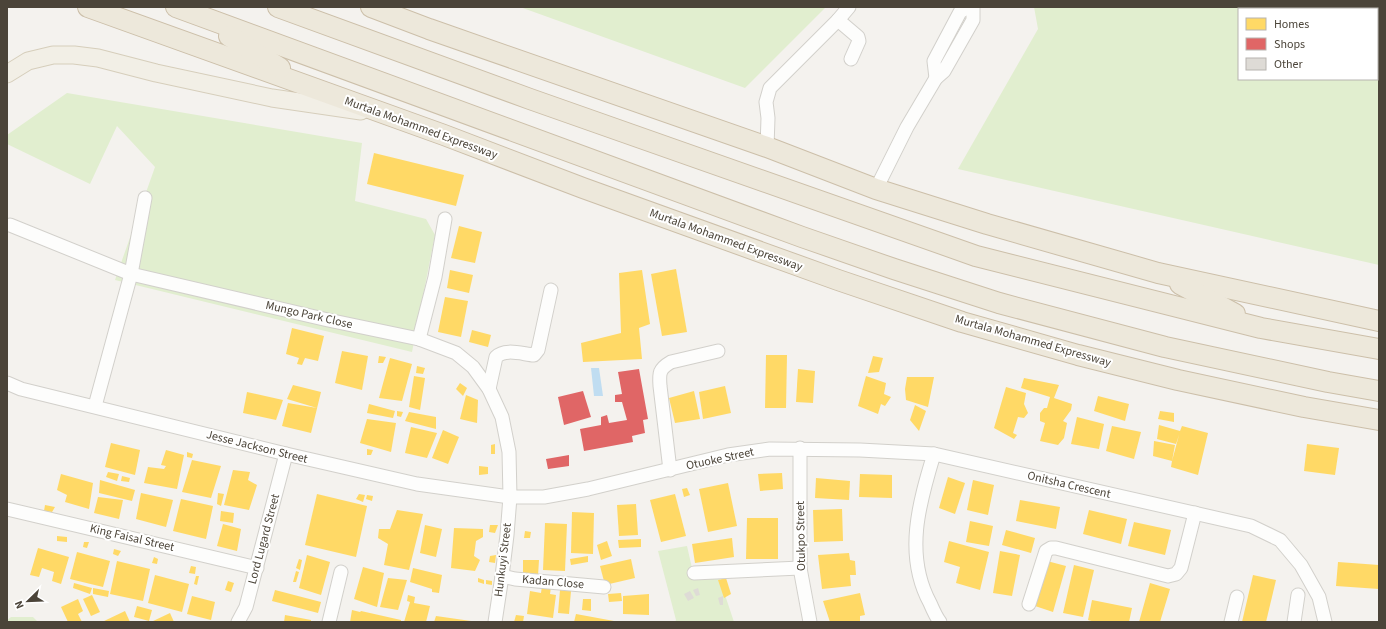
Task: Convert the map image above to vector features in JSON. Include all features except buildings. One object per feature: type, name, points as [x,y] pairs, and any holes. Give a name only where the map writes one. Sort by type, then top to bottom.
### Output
[{"type":"highway","name":"Murtala Mohammed Expressway","points":[[88,7],[444,135],[583,188],[845,283],[962,322],[1078,355],[1200,384],[1304,407],[1379,420]]},
{"type":"highway","points":[[278,7],[530,99],[976,256],[1262,328],[1379,349]]},
{"type":"highway","points":[[371,7],[429,29],[767,147],[876,189],[987,224],[1158,273],[1379,320]]},
{"type":"highway","points":[[185,10],[313,89]]},
{"type":"highway","points":[[185,10],[802,237],[999,303],[1164,347],[1328,382],[1379,391]]},
{"type":"highway","points":[[1158,273],[1262,328]]},
{"type":"highway","points":[[1078,355],[1164,347]]},
{"type":"main road","points":[[8,74],[28,61],[53,55],[74,55],[98,58],[156,73],[272,98],[380,113]]},
{"type":"street","points":[[767,147],[768,118],[766,102],[770,88],[838,20],[849,7]]},
{"type":"street","points":[[936,78],[934,61],[960,12],[968,7]]},
{"type":"street","points":[[876,189],[907,127],[936,78],[944,71],[973,20],[973,7]]},
{"type":"street","points":[[838,20],[858,37],[858,41],[851,59]]},
{"type":"street","points":[[95,406],[131,274],[145,198]]},
{"type":"street","points":[[419,339],[435,277],[445,219]]},
{"type":"street","name":"Mungo Park Close","points":[[10,226],[131,274],[328,320],[419,339],[456,353],[473,367],[489,388],[502,417],[509,452],[510,497]]},
{"type":"street","points":[[489,388],[496,358],[500,354],[505,352],[534,355],[538,350],[551,290]]},
{"type":"street","points":[[670,470],[660,382],[661,370],[664,366],[671,362],[718,350]]},
{"type":"street","name":"Jesse Jackson Street","points":[[7,383],[21,389],[286,454],[417,484],[510,497]]},
{"type":"street","name":"Otuoke Street","points":[[510,497],[544,496],[588,489],[728,455],[770,449],[800,448],[934,454]]},
{"type":"street","name":"Otukpo Street","points":[[800,448],[800,568],[810,622]]},
{"type":"street","name":"Lord Lugard Street","points":[[238,622],[246,607],[258,568],[286,454]]},
{"type":"street","points":[[934,454],[922,494],[915,532],[917,568],[924,592],[940,622]]},
{"type":"street","name":"Onitsha Crescent","points":[[934,454],[1251,526],[1280,540],[1301,565],[1319,597],[1325,622]]},
{"type":"street","name":"Hunkuyi Street","points":[[495,622],[502,576],[510,497]]},
{"type":"street","name":"King Faisal Street","points":[[7,509],[258,568]]},
{"type":"street","points":[[1029,604],[1046,551],[1051,548],[1168,576],[1176,574],[1181,568],[1195,513]]},
{"type":"street","points":[[694,573],[800,568]]},
{"type":"street","points":[[329,622],[341,572]]},
{"type":"street","name":"Kadan Close","points":[[502,576],[515,579],[604,587]]},
{"type":"street","points":[[1294,622],[1298,595]]},
{"type":"street","points":[[1231,622],[1237,598]]},
{"type":"green space","points":[[520,7],[826,7],[745,88]]},
{"type":"green space","points":[[1034,7],[1379,7],[1379,265],[958,169],[1038,29]]},
{"type":"green space","points":[[67,93],[362,143],[355,201],[426,219],[435,235],[412,352],[115,280],[155,167],[117,126],[90,184],[7,144],[7,135]]},
{"type":"green space","points":[[687,546],[692,568],[718,574],[734,622],[675,622],[676,620],[658,551]]},
{"type":"green space","points":[[11,617],[33,617],[38,622],[7,622],[7,620]]},
{"type":"water","points":[[591,368],[599,368],[603,396],[594,396]]}]
